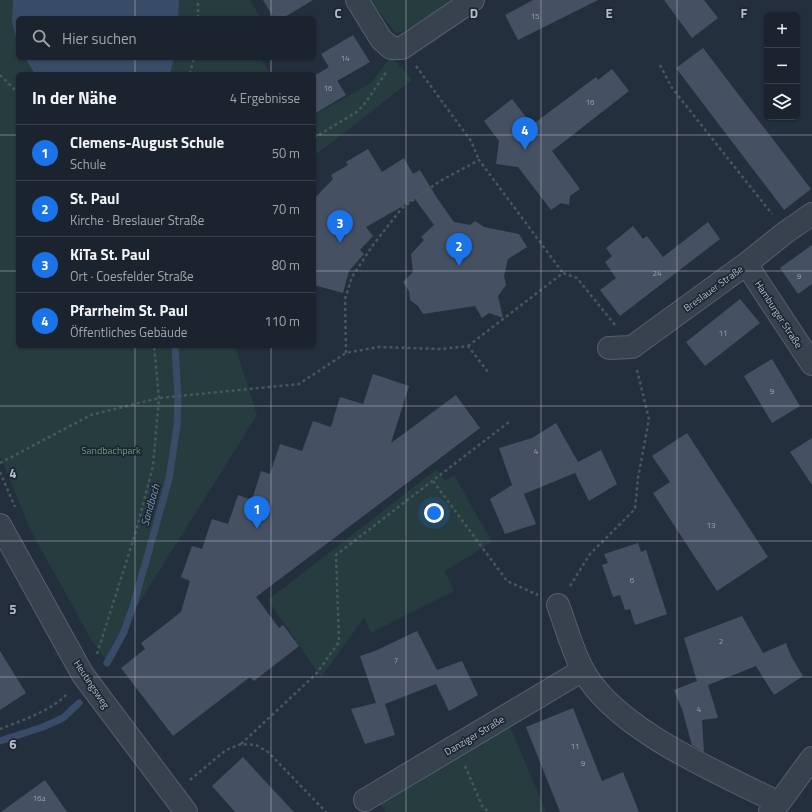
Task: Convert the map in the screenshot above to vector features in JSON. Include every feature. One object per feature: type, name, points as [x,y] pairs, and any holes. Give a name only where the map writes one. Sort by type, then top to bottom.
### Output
[{"type":"street","points":[[357,0],[380,39],[391,48],[402,48],[473,0]]},
{"type":"street","name":"Breslauer Straße","points":[[632,347],[812,214]]},
{"type":"street","name":"Hamburger Straße","points":[[746,264],[812,364]]},
{"type":"street","points":[[609,348],[632,347]]},
{"type":"street","name":"Heutingsweg","points":[[0,525],[83,676],[186,812]]},
{"type":"street","points":[[558,605],[583,670],[600,695],[632,722],[680,753],[775,808],[812,758]]},
{"type":"street","name":"Danziger Straße","points":[[365,800],[583,670]]},
{"type":"path","points":[[198,0],[198,16]]},
{"type":"path","points":[[316,137],[358,111],[366,102],[402,48],[471,141],[479,160],[563,273],[577,278],[632,347],[649,419],[638,478],[635,509],[590,554],[558,605],[507,581],[433,481]]},
{"type":"path","points":[[190,72],[194,60]]},
{"type":"path","points":[[660,65],[672,88],[786,232]]},
{"type":"path","points":[[0,75],[16,91]]},
{"type":"path","points":[[346,353],[345,299],[352,277],[373,245],[402,208],[440,181],[479,160]]},
{"type":"path","points":[[0,463],[91,415],[158,398],[299,384],[346,353],[378,347],[440,349],[468,346],[563,273]]},
{"type":"path","points":[[468,346],[488,372]]},
{"type":"path","points":[[97,655],[137,528],[153,466],[158,398],[154,348]]},
{"type":"path","points":[[188,781],[226,750],[241,744],[316,674],[339,642],[336,555],[509,422]]},
{"type":"path","points":[[0,484],[4,482]]},
{"type":"path","points":[[0,729],[36,714],[63,698],[83,676]]},
{"type":"path","points":[[241,744],[256,745],[268,752],[326,812]]},
{"type":"path","points":[[456,746],[483,808],[490,812]]},
{"type":"green space","name":"Sandbachpark","points":[[0,0],[250,0],[260,16],[16,16],[16,60],[262,60],[269,72],[16,72],[16,348],[236,348],[257,415],[136,608],[110,665],[92,641],[31,531],[0,456]]},
{"type":"green space","points":[[371,0],[452,0],[405,31],[395,33]]},
{"type":"green space","points":[[391,56],[412,80],[316,154],[316,114],[371,83]]},
{"type":"green space","points":[[437,469],[445,481],[454,475],[492,542],[445,571],[454,591],[371,633],[364,618],[321,677],[268,600]]},
{"type":"green space","points":[[508,722],[546,812],[386,812],[376,799]]},
{"type":"water","points":[[13,0],[179,0],[178,16],[16,16],[16,37],[12,22]]},
{"type":"water","points":[[26,60],[174,60],[170,72],[34,72]]},
{"type":"building","points":[[263,0],[313,0],[286,16],[273,16]]},
{"type":"building","points":[[533,0],[598,0],[518,40],[505,15]]},
{"type":"building","points":[[664,0],[704,0],[718,18],[692,38]]},
{"type":"building","points":[[353,35],[370,62],[337,81],[321,54]]},
{"type":"building","points":[[703,48],[811,189],[784,210],[676,68]]},
{"type":"building","points":[[329,67],[346,95],[316,113],[316,75]]},
{"type":"building","points":[[612,69],[629,91],[552,151],[580,189],[570,196],[569,205],[561,203],[551,210],[518,167],[496,164],[499,141],[484,121],[512,99],[532,125],[596,77],[598,80]]},
{"type":"building","points":[[368,149],[382,172],[404,158],[413,174],[420,170],[454,222],[470,225],[475,221],[484,227],[519,234],[527,247],[508,259],[504,276],[506,285],[498,296],[503,318],[489,313],[482,318],[475,306],[423,314],[418,306],[410,300],[409,291],[403,282],[413,272],[411,254],[424,240],[421,237],[434,225],[415,199],[366,227],[373,236],[360,250],[364,254],[349,271],[343,293],[316,286],[316,197],[333,179],[331,175],[348,165],[346,162]]},
{"type":"building","points":[[708,222],[720,239],[620,316],[600,290],[616,278],[605,262],[612,256],[606,248],[633,226],[643,239],[647,236],[663,257]]},
{"type":"building","points":[[812,245],[812,284],[798,294],[780,268]]},
{"type":"building","points":[[740,299],[760,323],[705,366],[686,342]]},
{"type":"building","points":[[772,359],[800,406],[772,423],[744,376]]},
{"type":"building","points":[[373,374],[409,386],[391,443],[456,395],[480,428],[256,597],[279,628],[283,625],[299,646],[254,681],[250,677],[173,736],[121,668],[145,649],[141,643],[181,612],[190,581],[181,577],[192,546],[202,549],[212,519],[228,524],[238,495],[252,500],[261,471],[270,474],[280,444],[302,451],[313,421],[331,427],[340,397],[363,404]]},
{"type":"building","points":[[556,423],[578,462],[601,450],[617,484],[589,501],[575,473],[524,494],[536,524],[505,534],[490,499],[512,485],[499,448],[532,438]]},
{"type":"building","points":[[687,433],[768,557],[717,591],[653,493],[670,482],[652,456]]},
{"type":"building","points":[[812,438],[812,485],[790,452]]},
{"type":"building","points":[[638,543],[641,552],[646,550],[667,614],[635,625],[630,609],[625,610],[620,595],[613,597],[602,565],[608,563],[604,554]]},
{"type":"building","points":[[742,616],[763,653],[786,643],[791,656],[803,676],[774,695],[756,666],[708,685],[718,718],[702,720],[704,752],[692,745],[682,709],[674,690],[697,681],[684,638]]},
{"type":"building","points":[[417,631],[437,670],[462,661],[478,695],[449,711],[436,684],[385,704],[395,735],[365,744],[351,709],[376,703],[360,656],[375,651]]},
{"type":"building","points":[[0,651],[26,693],[0,710]]},
{"type":"building","points":[[573,708],[602,781],[623,772],[639,812],[560,812],[526,727]]},
{"type":"building","points":[[243,757],[294,812],[235,812],[212,786]]},
{"type":"building","points":[[45,780],[67,812],[1,812]]},
{"type":"waterway","name":"Sandbach","points":[[107,663],[124,632],[135,600],[169,479],[177,426],[178,397],[175,348]]},
{"type":"waterway","name":"Sandbach","points":[[0,741],[43,727],[63,718],[79,703]]},
{"type":"place","name":"Pfarrheim St. Paul","points":[[525,150]]},
{"type":"place","name":"KiTa St. Paul","points":[[340,243]]},
{"type":"place","name":"St. Paul","points":[[459,266]]},
{"type":"place","name":"Clemens-August Schule","points":[[257,529]]}]
